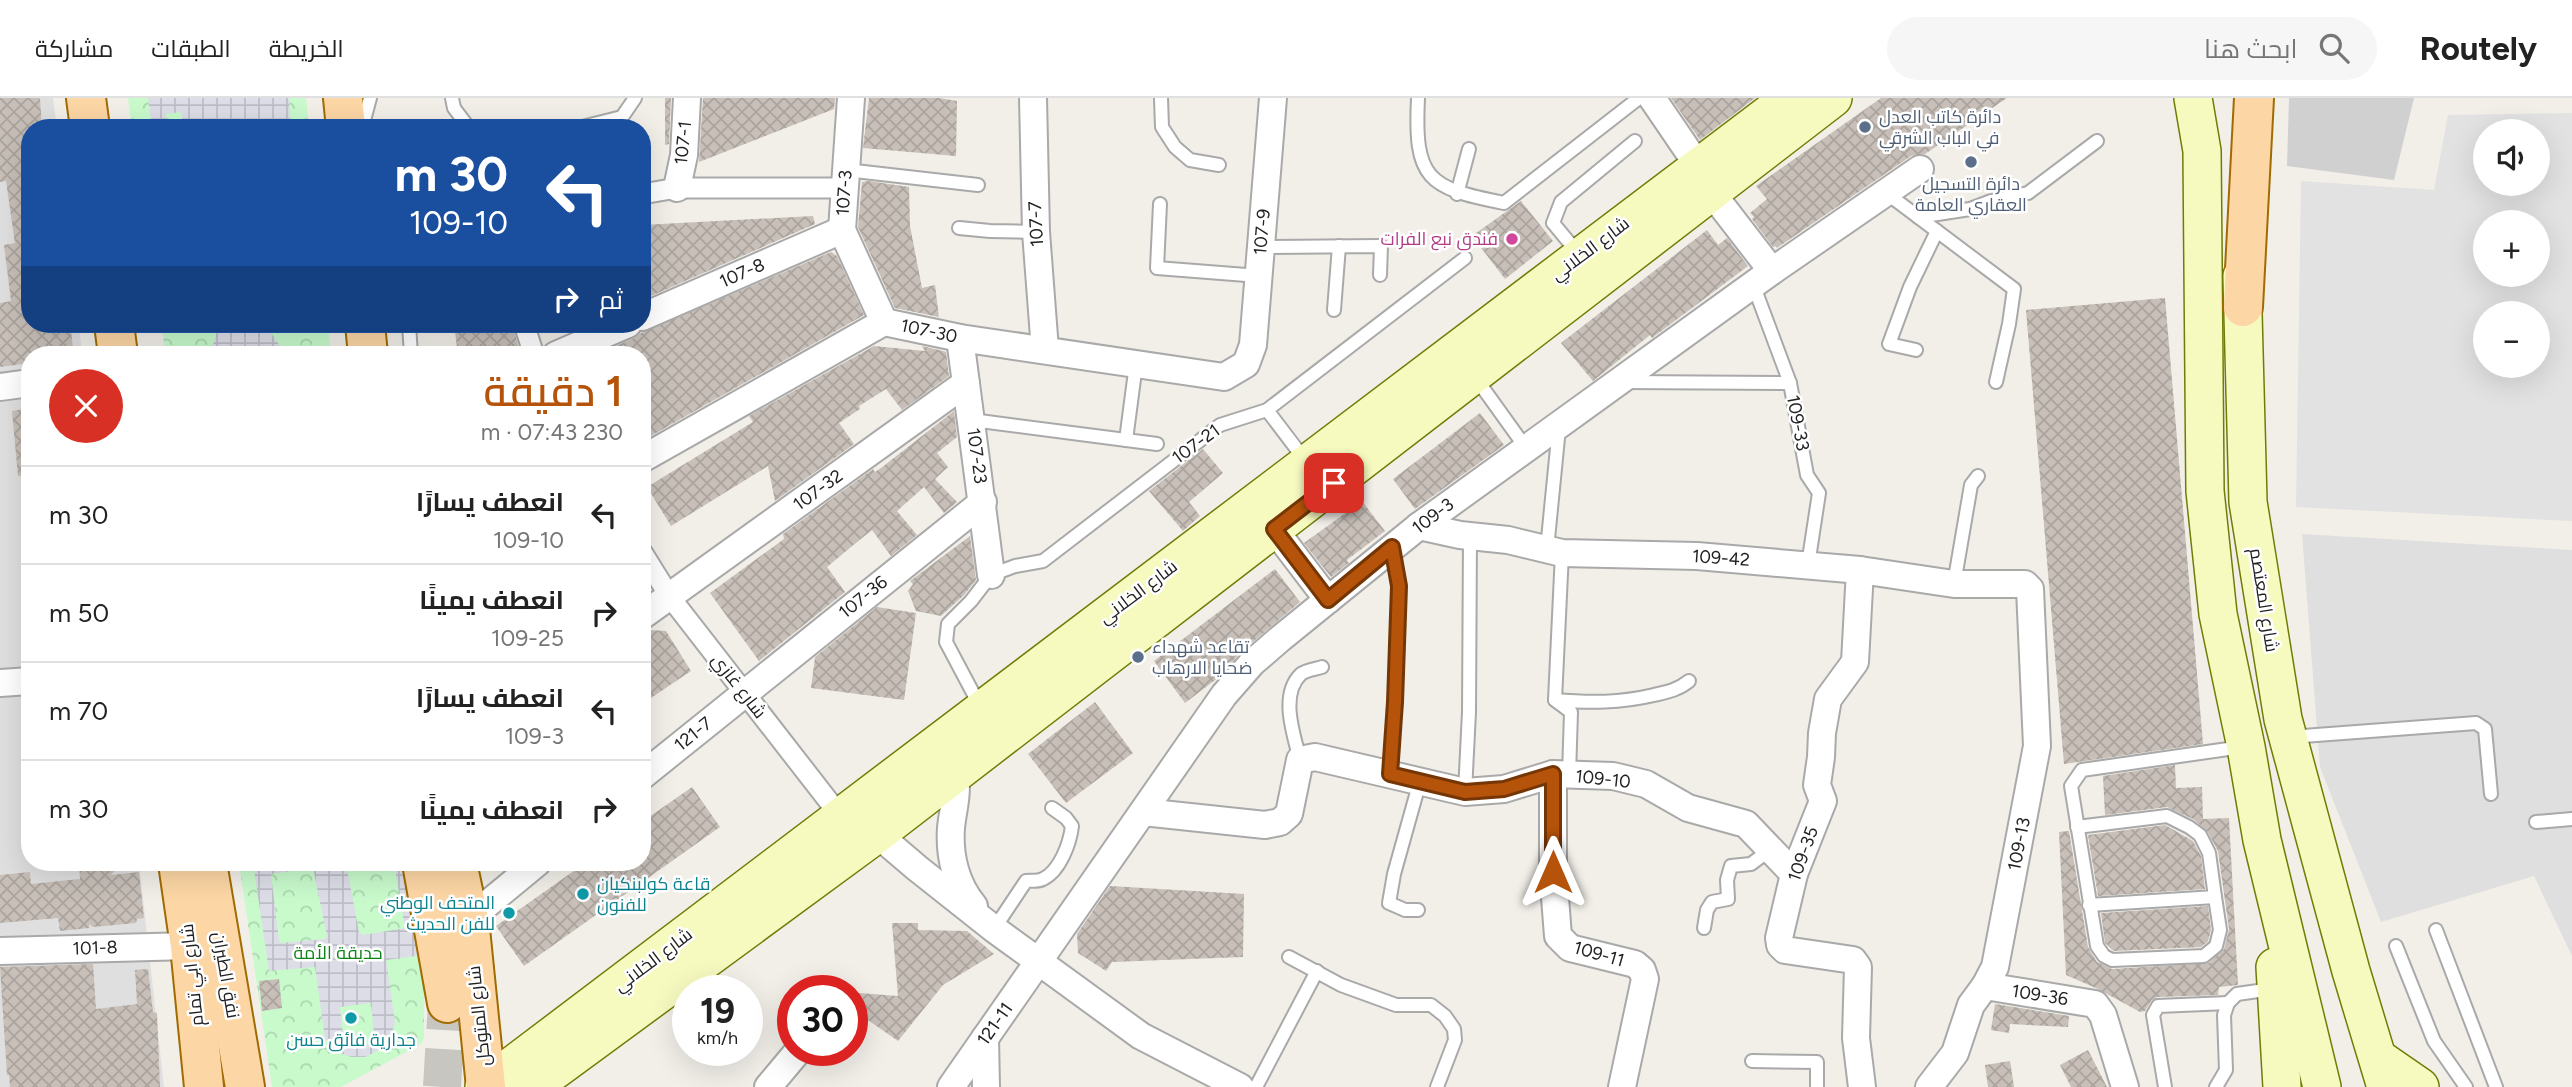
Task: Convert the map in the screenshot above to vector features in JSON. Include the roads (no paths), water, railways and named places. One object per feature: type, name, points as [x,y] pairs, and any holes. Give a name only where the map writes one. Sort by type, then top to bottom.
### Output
[{"type":"main road","points":[[86,98],[89,119]]},
{"type":"main road","points":[[343,98],[345,119]]},
{"type":"main road","name":"شارع الخلاني","points":[[485,1087],[859,818],[1274,529],[1473,375],[1705,179],[1790,98]]},
{"type":"main road","name":"شارع الخلاني","points":[[946,759],[982,710],[1581,256],[1833,98]]},
{"type":"main road","points":[[2193,98],[2202,150],[2205,491],[2218,614],[2269,872],[2322,1087]]},
{"type":"main road","name":"شارع المعتصم","points":[[2234,98],[2248,502],[2288,737],[2351,971],[2382,1072]]},
{"type":"main road","points":[[2243,307],[2254,98]]},
{"type":"main road","name":"شارع الخلاني","points":[[532,1087],[859,818]]},
{"type":"main road","name":"شارع ابي تمام","points":[[179,871],[190,946],[204,1087]]},
{"type":"main road","name":"نفق الطيران","points":[[208,871],[245,1087]]},
{"type":"main road","points":[[423,871],[447,1003]]},
{"type":"main road","name":"شارع المتوكل","points":[[459,871],[469,919],[485,1087]]},
{"type":"main road","points":[[2269,872],[2282,1087]]},
{"type":"main road","points":[[2382,1072],[2420,1087]]},
{"type":"street","name":"107-1","points":[[677,188],[684,155],[687,98]]},
{"type":"street","name":"107-3","points":[[851,98],[842,230],[884,321]]},
{"type":"street","name":"107-7","points":[[1033,98],[1035,232],[1045,350]]},
{"type":"street","name":"107-9","points":[[1246,364],[1253,345],[1273,98]]},
{"type":"street","points":[[1652,98],[1705,179],[1762,277]]},
{"type":"street","name":"109-3","points":[[1039,961],[1231,687],[1272,646],[1419,526],[1762,277],[1884,191],[1920,169]]},
{"type":"street","points":[[651,192],[677,188],[845,179]]},
{"type":"street","name":"107-8","points":[[651,313],[842,230]]},
{"type":"street","name":"107-30","points":[[651,454],[884,321],[960,338],[1224,377],[1246,364]]},
{"type":"street","points":[[577,346],[607,333]]},
{"type":"street","name":"107-23","points":[[960,338],[991,575]]},
{"type":"street","name":"107-32","points":[[651,611],[966,383]]},
{"type":"street","points":[[0,387],[21,384]]},
{"type":"street","name":"107-36","points":[[744,692],[983,502]]},
{"type":"street","name":"109-42","points":[[1419,526],[1508,540],[1554,551],[1697,556],[1860,570],[1954,584],[2025,584]]},
{"type":"street","points":[[1274,529],[1328,600]]},
{"type":"street","name":"شارع غازي","points":[[651,566],[670,597],[744,692],[859,818],[903,857],[994,929],[1141,1035],[1243,1087]]},
{"type":"street","name":"109-35","points":[[1860,570],[1855,662],[1828,699],[1817,785],[1823,801],[1794,874],[1779,938],[1780,945],[1785,950],[1853,960],[1858,967],[1856,1038],[1862,1087]]},
{"type":"street","name":"109-13","points":[[1929,1087],[1955,1053],[1971,1005],[1995,967],[2037,746],[2032,595],[2025,584]]},
{"type":"street","points":[[0,683],[21,682]]},
{"type":"street","name":"121-7","points":[[651,769],[744,692]]},
{"type":"street","name":"109-10","points":[[1300,760],[1314,757],[1465,792],[1504,789],[1561,774],[1613,776],[1646,784],[1689,808],[1746,824],[1794,874]]},
{"type":"street","name":"شارع غازي","points":[[946,759],[957,794],[951,846],[953,866],[970,901],[994,929]]},
{"type":"street","points":[[1143,812],[1265,825],[1280,822],[1289,814],[1300,760]]},
{"type":"street","name":"109-11","points":[[1561,774],[1553,872],[1558,936],[1570,948],[1635,964],[1642,970],[1645,979],[1622,1087]]},
{"type":"street","points":[[469,919],[527,871]]},
{"type":"street","name":"101-8","points":[[0,951],[190,946]]},
{"type":"street","name":"121-11","points":[[951,1087],[1039,961]]},
{"type":"street","name":"109-36","points":[[1985,986],[2095,1004],[2103,1015],[2125,1087]]},
{"type":"street","points":[[985,1038],[986,1087]]},
{"type":"street","points":[[768,1087],[786,1066]]},
{"type":"lane","points":[[364,119],[370,98]]},
{"type":"lane","points":[[452,98],[454,108],[462,119]]},
{"type":"lane","points":[[614,119],[622,117],[635,98]]},
{"type":"lane","points":[[1161,98],[1162,127],[1175,148],[1190,160],[1219,165]]},
{"type":"lane","points":[[1418,98],[1416,132],[1422,166],[1436,181],[1457,194],[1503,203],[1639,98]]},
{"type":"lane","points":[[1581,256],[1553,223],[1556,211],[1561,202],[1635,141]]},
{"type":"lane","points":[[1918,217],[1969,209],[2028,193],[2097,141]]},
{"type":"lane","points":[[1457,194],[1469,149]]},
{"type":"lane","points":[[845,179],[978,185]]},
{"type":"lane","points":[[1884,191],[2014,289],[1996,382]]},
{"type":"lane","points":[[1160,204],[1157,268],[1259,276]]},
{"type":"lane","points":[[959,228],[1035,232]]},
{"type":"lane","points":[[1916,350],[1889,344],[1910,287],[1937,231]]},
{"type":"lane","points":[[1334,310],[1339,246]]},
{"type":"lane","points":[[1261,247],[1381,246],[1380,275]]},
{"type":"lane","name":"107-21","points":[[991,575],[1015,566],[1043,561],[1220,425],[1267,410],[1465,258]]},
{"type":"lane","name":"109-33","points":[[1762,277],[1790,383],[1807,475],[1819,493],[1808,565]]},
{"type":"lane","points":[[1126,440],[1136,364]]},
{"type":"lane","points":[[1473,375],[1526,448]]},
{"type":"lane","points":[[1617,382],[1790,383]]},
{"type":"lane","points":[[1267,410],[1308,463]]},
{"type":"lane","points":[[972,420],[1157,444]]},
{"type":"lane","points":[[1555,699],[1554,551],[1559,424]]},
{"type":"lane","points":[[1954,584],[1971,485],[1978,476]]},
{"type":"lane","points":[[1465,792],[1469,712],[1470,536]]},
{"type":"lane","points":[[1390,774],[1399,586],[1392,547]]},
{"type":"lane","points":[[982,710],[946,642],[948,624],[971,601],[991,575]]},
{"type":"lane","points":[[1300,760],[1289,715],[1293,688],[1302,673],[1322,667]]},
{"type":"lane","points":[[1555,699],[1592,704],[1625,702],[1680,689],[1689,681]]},
{"type":"lane","points":[[1555,699],[1571,712],[1561,774]]},
{"type":"lane","points":[[2288,737],[2476,723],[2485,729],[2491,794]]},
{"type":"lane","points":[[2077,827],[2167,816],[2200,835],[2209,853],[2220,930],[2216,946],[2204,957],[2112,960],[2104,956],[2097,946],[2089,905],[2077,827],[2071,786],[2082,770],[2246,747]]},
{"type":"lane","points":[[1418,910],[1405,910],[1389,904],[1394,874],[1420,781]]},
{"type":"lane","points":[[994,929],[1026,881],[1039,881],[1048,876],[1068,844],[1072,826],[1052,808]]},
{"type":"lane","points":[[2536,822],[2572,819]]},
{"type":"lane","points":[[1704,928],[1707,910],[1712,902],[1728,899],[1727,880],[1731,866],[1751,864],[1770,849]]},
{"type":"lane","points":[[2089,905],[2215,897]]},
{"type":"lane","points":[[2436,930],[2496,1087]]},
{"type":"lane","points":[[2396,946],[2434,1041],[2466,1087]]},
{"type":"lane","points":[[1289,957],[1341,985],[1396,1005],[1431,1004],[1445,1016],[1454,1029],[1455,1040],[1437,1087]]},
{"type":"lane","points":[[1243,1087],[1317,971]]},
{"type":"lane","points":[[2216,1087],[2225,1070],[2224,1015],[2228,1003],[2237,994],[2276,988]]},
{"type":"lane","points":[[2165,1087],[2153,1015],[2158,1006],[2228,1003]]},
{"type":"lane","points":[[1752,1060],[1817,1062],[1817,1087]]},
{"type":"tunnel","points":[[442,1087],[447,1003]]},
{"type":"place","name":"دائرة كاتب العدل في الباب الشرقي","points":[[1865,127]]},
{"type":"place","name":"دائرة التسجيل العقاري العامة","points":[[1971,162]]},
{"type":"place","name":"فندق نبع الفرات","points":[[1512,239]]},
{"type":"place","name":"تقاعد شهداء ضحايا الارهاب","points":[[1138,657]]},
{"type":"place","name":"قاعة كولبنكيان للفنون","points":[[583,894]]},
{"type":"place","name":"المتحف الوطني للفن الحديث","points":[[509,913]]},
{"type":"place","name":"جدارية فائق حسن","points":[[351,1018]]},
{"type":"park label","name":"حديقة الأمة","points":[[338,953]]}]
